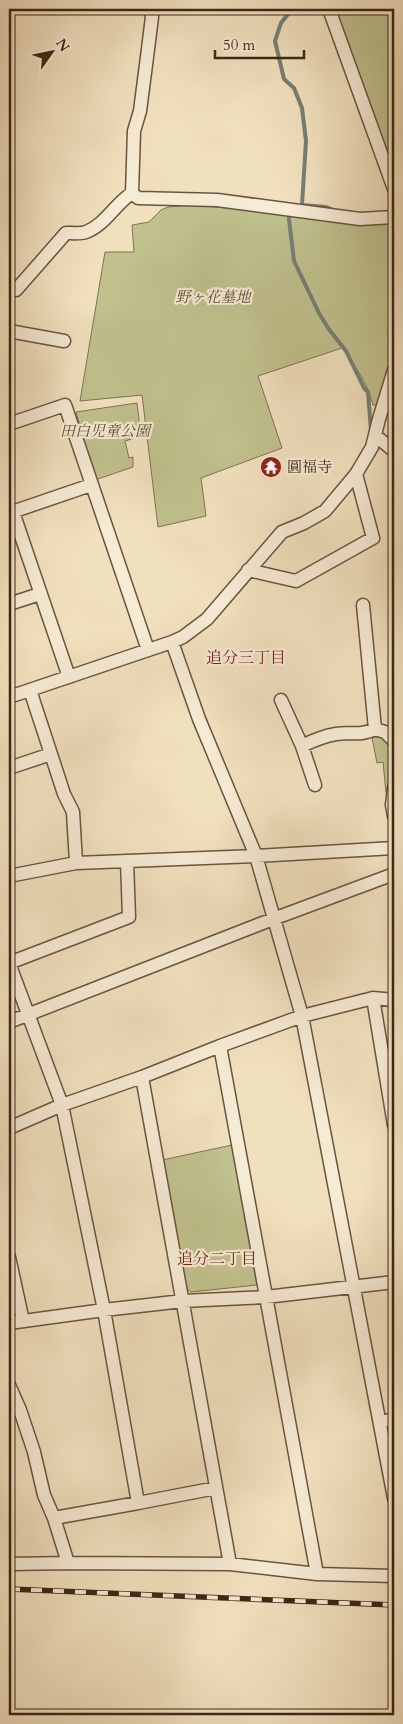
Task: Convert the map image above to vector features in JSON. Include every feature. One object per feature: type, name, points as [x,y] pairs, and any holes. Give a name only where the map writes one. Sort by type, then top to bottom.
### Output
[{"type":"street","points":[[132,193],[134,131],[140,111],[147,58],[152,17],[150,9]]},
{"type":"street","points":[[329,9],[394,188]]},
{"type":"street","points":[[132,193],[138,198],[217,200],[360,219],[394,217]]},
{"type":"street","points":[[9,290],[16,290],[66,233],[85,232],[98,225],[124,198],[132,193]]},
{"type":"street","points":[[9,330],[64,341]]},
{"type":"street","points":[[9,697],[172,642],[183,637],[207,619],[282,532],[314,518],[325,510],[356,474],[372,448],[394,370]]},
{"type":"street","points":[[9,424],[64,405],[148,650]]},
{"type":"street","points":[[376,436],[394,451]]},
{"type":"street","points":[[248,570],[296,581],[373,538],[356,474]]},
{"type":"street","points":[[69,677],[11,512],[92,485]]},
{"type":"street","points":[[9,604],[40,594]]},
{"type":"street","points":[[363,606],[375,729]]},
{"type":"street","points":[[172,642],[199,719],[256,856],[302,1016],[392,1478],[394,1498]]},
{"type":"street","points":[[30,690],[64,794],[73,812],[76,863]]},
{"type":"street","points":[[281,700],[302,746],[315,785]]},
{"type":"street","points":[[302,746],[337,733],[364,734],[375,729],[385,732],[394,741]]},
{"type":"street","points":[[9,768],[52,754]]},
{"type":"street","points":[[394,788],[392,805],[394,816]]},
{"type":"street","points":[[9,876],[76,863],[394,848]]},
{"type":"street","points":[[127,861],[129,917],[9,963],[62,1105],[104,1310],[138,1502]]},
{"type":"street","points":[[9,1022],[394,874]]},
{"type":"street","points":[[372,998],[394,1120]]},
{"type":"street","points":[[9,1128],[62,1105],[142,1077],[302,1016],[372,998],[394,1000]]},
{"type":"street","points":[[220,1046],[317,1574]]},
{"type":"street","points":[[142,1077],[230,1564]]},
{"type":"street","points":[[9,1257],[23,1321]]},
{"type":"street","points":[[9,1323],[183,1301],[266,1297],[394,1282]]},
{"type":"street","points":[[9,1385],[20,1410],[34,1452],[44,1495],[54,1518],[68,1562]]},
{"type":"street","points":[[380,1422],[394,1419]]},
{"type":"street","points":[[54,1518],[216,1488]]},
{"type":"street","points":[[9,1564],[68,1562],[230,1564],[317,1574],[394,1576]]},
{"type":"green space","points":[[333,9],[394,9],[394,160],[381,138]]},
{"type":"green space","name":"野ヶ花墓地","points":[[191,205],[280,212],[391,224],[394,226],[394,352],[380,405],[373,405],[364,382],[342,348],[258,376],[282,448],[201,478],[206,516],[158,527],[142,395],[80,401],[105,252],[134,252],[132,225],[149,222],[161,210],[168,207]]},
{"type":"green space","name":"田白児童公園","points":[[137,403],[141,436],[125,441],[129,458],[133,457],[133,467],[95,480],[76,412]]},
{"type":"green space","points":[[381,736],[390,746],[389,793],[386,793],[383,762],[377,763],[372,738]]},
{"type":"green space","points":[[232,1145],[257,1285],[191,1292],[187,1289],[162,1160]]},
{"type":"waterway","points":[[292,9],[281,23],[275,41],[284,79],[294,88],[302,108],[306,141],[302,205]]},
{"type":"waterway","points":[[302,205],[326,207],[336,211]]},
{"type":"waterway","points":[[288,211],[294,261],[319,313],[346,351],[364,388],[368,392],[371,431]]},
{"type":"railway","points":[[9,1589],[394,1605]]},
{"type":"place","name":"圓福寺","points":[[271,467]]},
{"type":"district","name":"追分三丁目","points":[[246,657]]},
{"type":"district","name":"追分二丁目","points":[[217,1258]]}]
